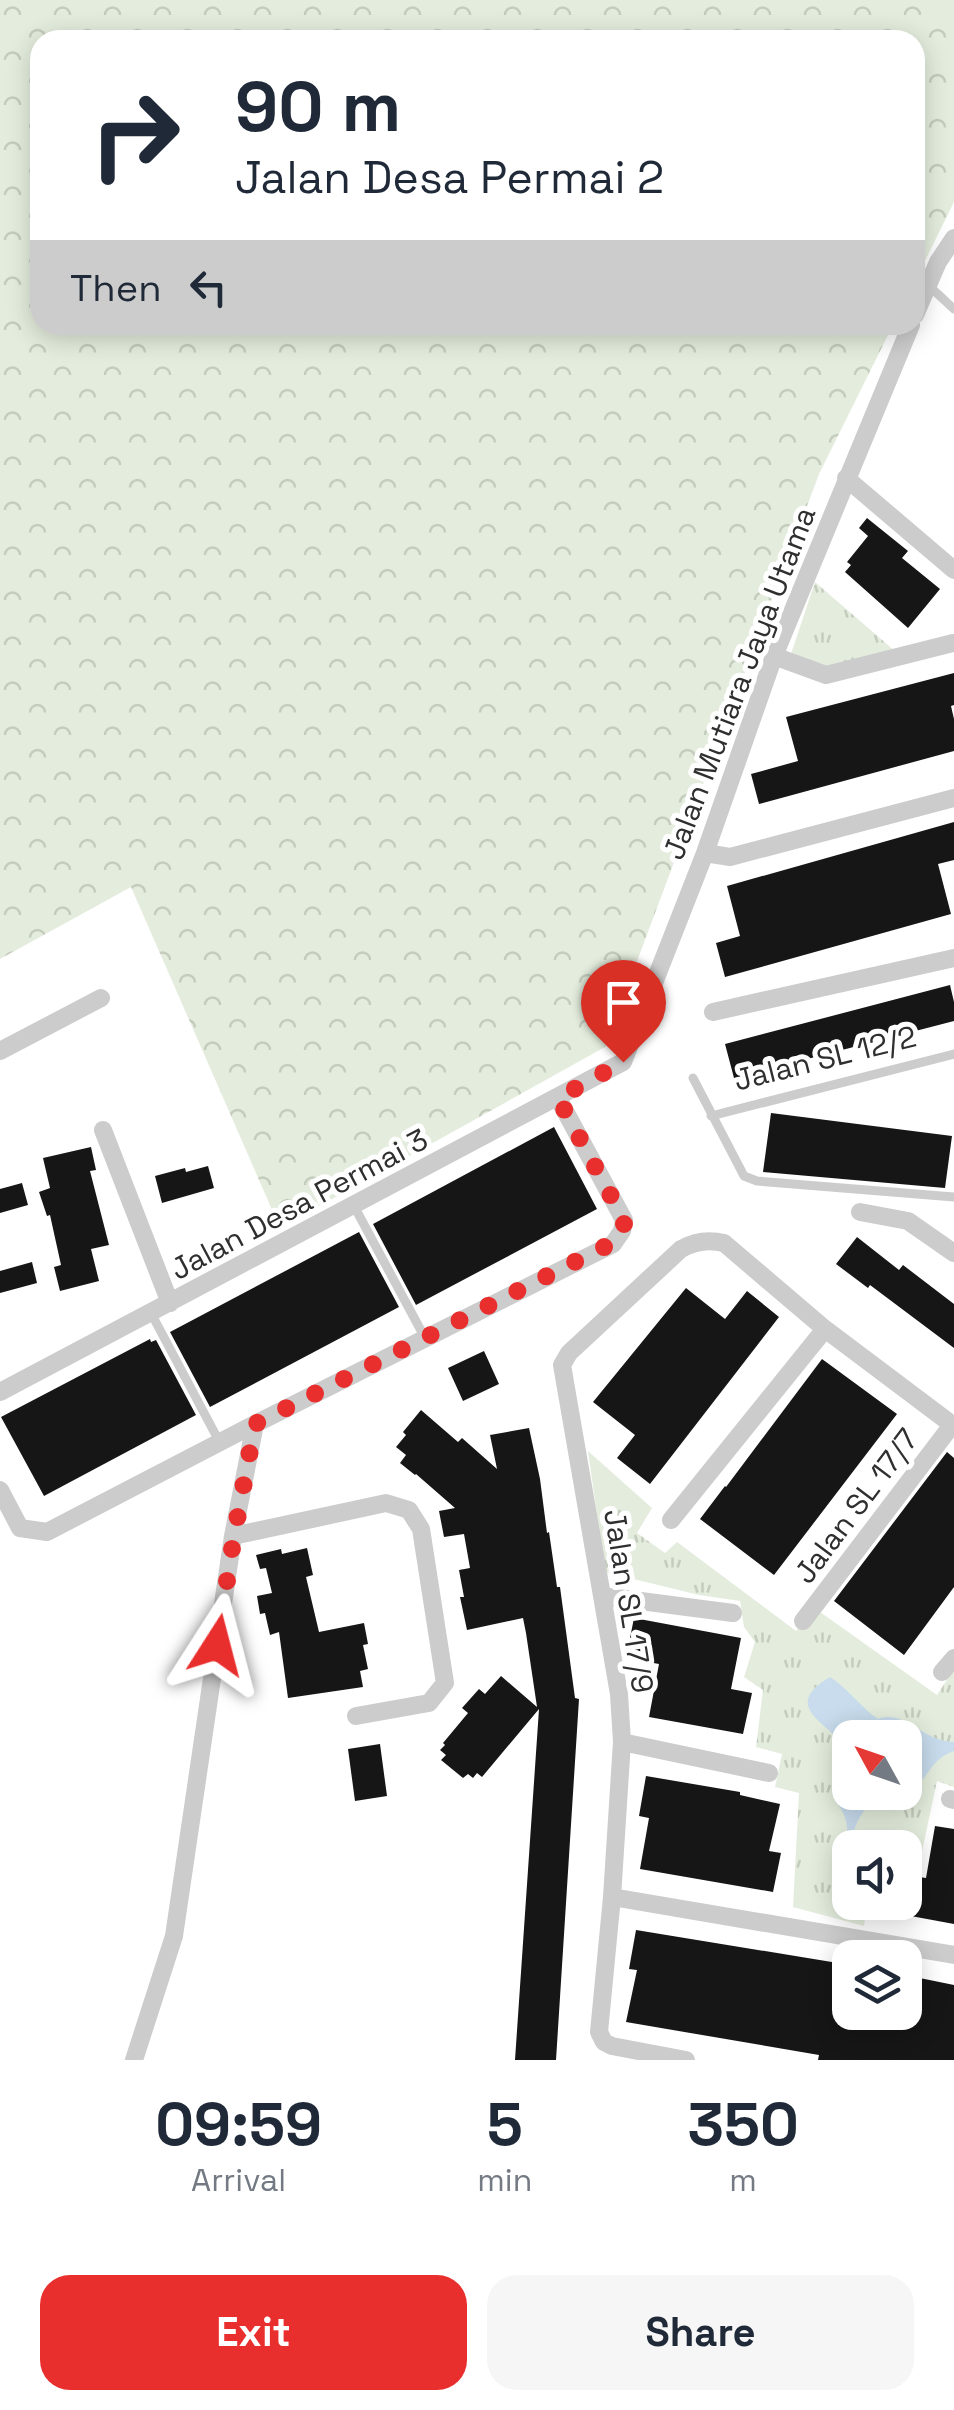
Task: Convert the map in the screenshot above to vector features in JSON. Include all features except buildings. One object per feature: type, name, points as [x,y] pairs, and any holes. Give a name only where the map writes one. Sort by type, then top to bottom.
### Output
[{"type":"street","points":[[925,292],[954,238]]},
{"type":"street","name":"Jalan Mutiara Jaya Utama","points":[[623,1062],[705,853],[774,656],[907,335]]},
{"type":"street","points":[[846,478],[954,570]]},
{"type":"street","points":[[774,656],[826,675],[952,643]]},
{"type":"street","points":[[705,853],[730,857],[954,798]]},
{"type":"street","points":[[712,1012],[954,958]]},
{"type":"street","points":[[0,1052],[101,998]]},
{"type":"street","name":"Jalan Desa Permai 3","points":[[0,1392],[623,1062]]},
{"type":"street","points":[[0,1490],[20,1528],[47,1532],[613,1244],[622,1232],[624,1220],[558,1098]]},
{"type":"street","points":[[103,1130],[170,1303]]},
{"type":"street","points":[[860,1212],[908,1221],[954,1253]]},
{"type":"street","name":"Jalan SL 17/9","points":[[686,2060],[604,2042],[598,2026],[612,1897],[622,1742],[619,1694],[562,1365],[681,1248],[703,1240],[724,1244],[825,1330]]},
{"type":"street","points":[[671,1520],[825,1330],[953,1426]]},
{"type":"street","points":[[134,2060],[174,1936],[234,1536],[255,1424]]},
{"type":"street","name":"Jalan SL 17/7","points":[[803,1621],[953,1426]]},
{"type":"street","points":[[234,1536],[386,1503],[409,1510],[421,1529],[445,1683],[429,1703],[356,1716]]},
{"type":"street","points":[[602,1596],[734,1613]]},
{"type":"street","points":[[622,1742],[769,1773]]},
{"type":"street","points":[[612,1897],[954,1956]]},
{"type":"lane","points":[[928,285],[954,309]]},
{"type":"lane","name":"Jalan SL 12/2","points":[[711,1116],[953,1054],[954,1068]]},
{"type":"lane","points":[[692,1078],[744,1176],[756,1181],[954,1198]]},
{"type":"lane","points":[[354,1206],[425,1338]]},
{"type":"lane","points":[[151,1313],[220,1443]]},
{"type":"green space","points":[[0,0],[954,0],[954,202],[925,261],[925,30],[30,30],[30,335],[888,335],[819,474],[605,1047],[280,1228],[131,887],[0,959]]},
{"type":"green space","points":[[815,582],[896,652],[827,670],[791,654]]},
{"type":"green space","points":[[588,1451],[652,1508],[637,1533],[665,1553],[677,1542],[796,1631],[813,1607],[937,1695],[954,1673],[954,1787],[937,1781],[922,1852],[922,1830],[832,1830],[832,1917],[793,1907],[799,1793],[775,1787],[782,1754],[756,1747],[763,1690],[744,1677],[755,1642],[744,1627],[740,1601],[605,1572]]},
{"type":"green space","points":[[842,1920],[865,1920],[864,1926]]},
{"type":"water","points":[[830,1677],[878,1719],[900,1720],[832,1720],[832,1733],[809,1708],[808,1698]]},
{"type":"water","points":[[922,1731],[954,1742],[954,1751],[938,1761],[922,1780]]},
{"type":"water","points":[[841,1810],[865,1810],[855,1830],[847,1830]]},
{"type":"route","points":[[217,1645],[255,1424],[616,1241],[624,1220],[558,1098],[623,1062]]}]
